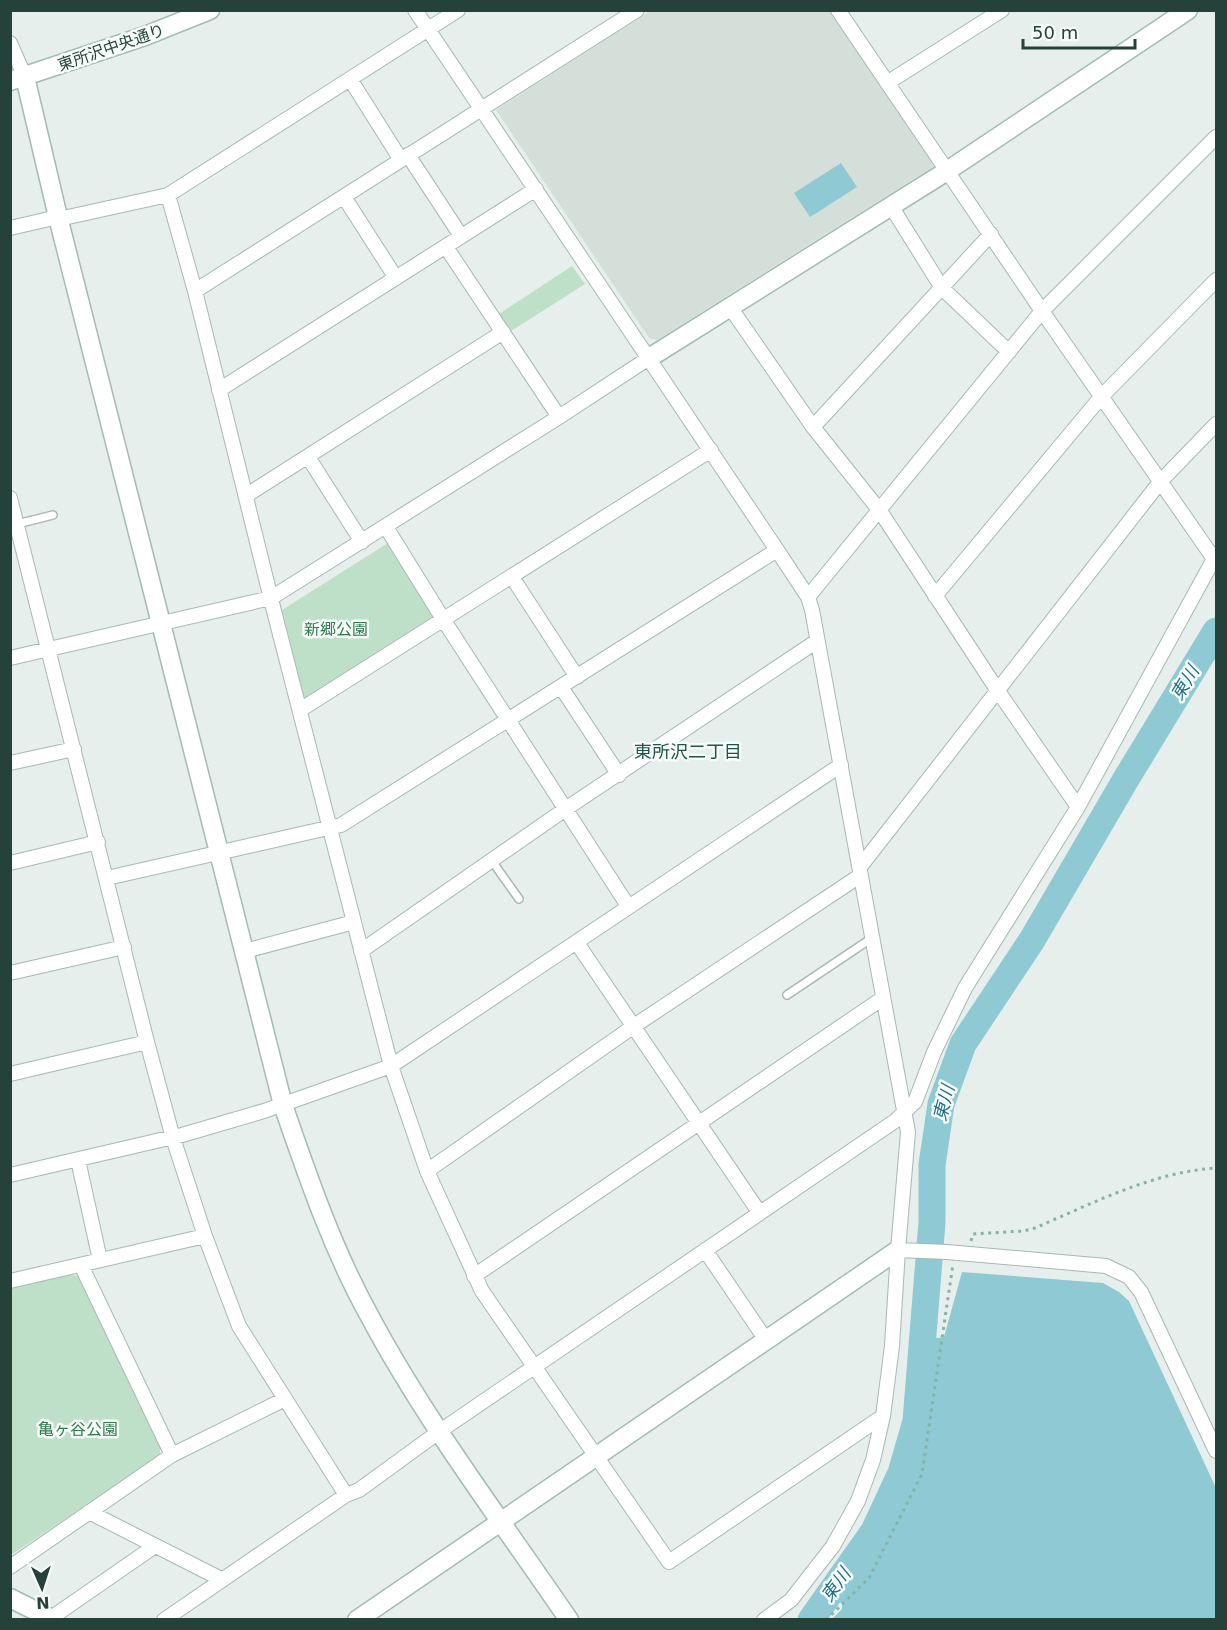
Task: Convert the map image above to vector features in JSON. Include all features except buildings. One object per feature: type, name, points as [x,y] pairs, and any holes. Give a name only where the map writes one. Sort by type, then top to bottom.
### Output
[{"type":"street","name":"東所沢中央通り","points":[[18,79],[145,36],[210,10]]},
{"type":"street","points":[[415,10],[808,597],[908,1132],[892,1346],[883,1416],[873,1460],[858,1501],[833,1546],[791,1600],[764,1620]]},
{"type":"street","points":[[10,228],[168,195],[458,10]]},
{"type":"street","points":[[195,291],[637,10]]},
{"type":"street","points":[[164,1620],[345,1495],[359,1490],[440,1431],[895,1121],[915,1102],[934,1052],[965,988],[1078,807],[1215,557],[1101,397],[838,10]]},
{"type":"street","points":[[887,83],[1002,10]]},
{"type":"street","points":[[10,658],[271,598],[387,527],[648,358],[947,171],[1188,10]]},
{"type":"street","points":[[10,43],[163,623],[283,1105],[315,1198],[359,1295],[395,1361],[569,1620]]},
{"type":"street","points":[[350,79],[460,236]]},
{"type":"street","points":[[808,597],[1042,311],[1216,137]]},
{"type":"street","points":[[219,390],[536,189]]},
{"type":"street","points":[[168,195],[195,291],[391,1066],[427,1171],[482,1291],[669,1562],[883,1416]]},
{"type":"street","points":[[344,197],[396,278]]},
{"type":"street","points":[[891,206],[942,288],[1009,352]]},
{"type":"street","points":[[813,427],[991,234]]},
{"type":"street","points":[[446,247],[559,417]]},
{"type":"street","points":[[935,596],[1101,397],[1216,280]]},
{"type":"street","points":[[730,307],[813,427],[880,511],[998,691],[1078,807]]},
{"type":"street","points":[[247,495],[503,332]]},
{"type":"street","points":[[427,1171],[860,871],[1160,482],[1216,424]]},
{"type":"street","points":[[300,710],[711,450]]},
{"type":"street","points":[[308,457],[362,542]]},
{"type":"street","points":[[10,498],[17,524],[16,547],[49,649],[173,1138],[205,1236],[239,1326],[345,1495]]},
{"type":"street","points":[[387,527],[443,619],[567,808],[628,906]]},
{"type":"street","points":[[107,878],[340,825],[777,550]]},
{"type":"street","points":[[512,577],[577,677]]},
{"type":"street","points":[[361,951],[567,808],[817,641]]},
{"type":"street","points":[[561,687],[619,775]]},
{"type":"street","points":[[10,764],[74,749]]},
{"type":"street","points":[[10,1175],[173,1138],[283,1105],[391,1066],[840,765]]},
{"type":"street","points":[[10,863],[98,842]]},
{"type":"street","points":[[245,951],[354,922]]},
{"type":"street","points":[[576,943],[759,1212]]},
{"type":"street","points":[[10,973],[124,948]]},
{"type":"street","points":[[474,1276],[883,998]]},
{"type":"street","points":[[10,1074],[147,1042]]},
{"type":"street","points":[[78,1160],[100,1260]]},
{"type":"street","points":[[10,1281],[205,1236]]},
{"type":"street","points":[[357,1620],[898,1250],[918,1249],[1106,1266],[1129,1277],[1141,1292],[1216,1450]]},
{"type":"street","points":[[705,1250],[766,1340]]},
{"type":"street","points":[[81,1265],[172,1455]]},
{"type":"street","points":[[10,1566],[172,1455],[285,1399]]},
{"type":"street","points":[[89,1512],[221,1579]]},
{"type":"street","points":[[10,1598],[25,1613],[53,1619],[155,1546]]},
{"type":"lane","points":[[17,524],[53,515]]},
{"type":"lane","points":[[492,861],[519,899]]},
{"type":"lane","points":[[787,995],[872,938]]},
{"type":"path","points":[[826,1620],[869,1578],[922,1474],[956,1253],[973,1234],[1024,1231],[1101,1198],[1173,1175],[1197,1169],[1216,1168]]},
{"type":"shaded area","points":[[650,11],[831,11],[934,166],[657,340],[649,338],[496,110]]},
{"type":"green space","points":[[572,266],[585,284],[511,331],[499,314]]},
{"type":"green space","name":"新郷公園","points":[[388,543],[435,618],[311,699],[304,697],[282,610]]},
{"type":"green space","name":"亀ヶ谷公園","points":[[69,1275],[79,1276],[160,1445],[160,1456],[11,1555],[11,1288]]},
{"type":"water","points":[[841,163],[857,187],[810,217],[794,193]]},
{"type":"water","points":[[962,1272],[1103,1283],[1129,1301],[1216,1488],[1216,1619],[832,1619],[842,1609],[842,1603],[830,1600],[878,1534],[891,1511],[912,1462],[926,1400],[930,1339],[944,1337]]},
{"type":"waterway","name":"東川","points":[[811,1620],[874,1531],[901,1473],[916,1421],[932,1222],[932,1165],[941,1104],[963,1044],[1032,940],[1216,631]]},
{"type":"district","name":"東所沢二丁目","points":[[688,752]]}]
